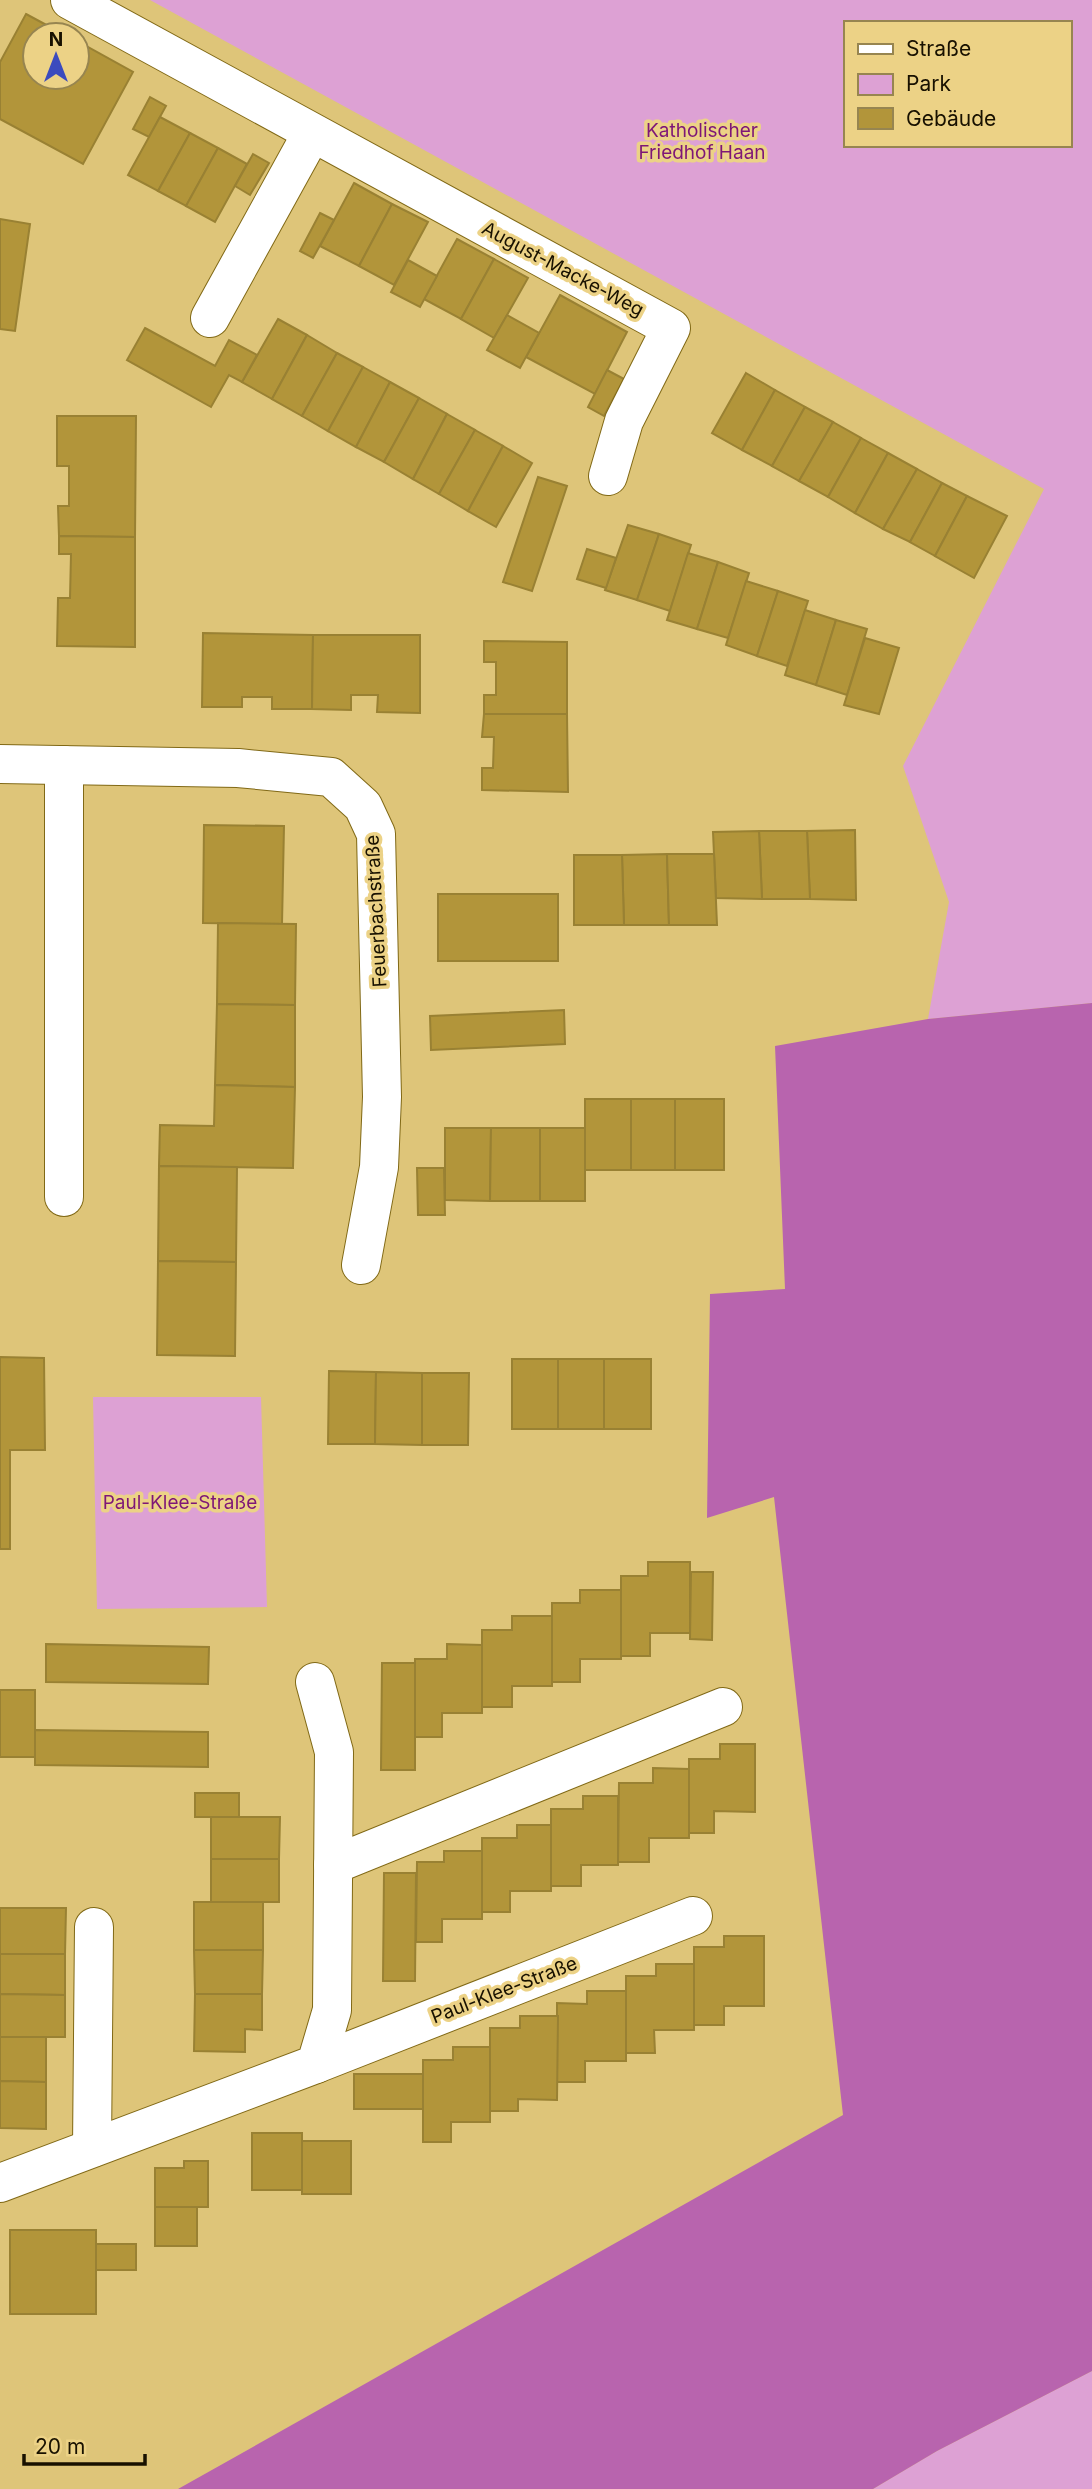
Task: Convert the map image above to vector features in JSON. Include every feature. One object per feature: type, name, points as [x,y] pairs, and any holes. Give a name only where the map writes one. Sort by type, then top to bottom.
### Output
[{"type":"street","name":"August-Macke-Weg","points":[[70,0],[671,328],[624,421],[608,476]]},
{"type":"street","points":[[210,318],[312,133]]},
{"type":"street","name":"Feuerbachstraße","points":[[0,764],[238,768],[331,777],[363,806],[376,834],[382,1097],[379,1167],[361,1265]]},
{"type":"street","points":[[64,765],[64,1197]]},
{"type":"street","points":[[315,1682],[334,1752],[332,2010],[316,2064]]},
{"type":"street","points":[[333,1864],[723,1707]]},
{"type":"street","name":"Paul-Klee-Straße","points":[[0,2183],[316,2064],[693,1916]]},
{"type":"street","points":[[92,2148],[94,1927]]},
{"type":"green space","name":"Katholischer Friedhof Haan","points":[[150,0],[1092,0],[1092,1003],[928,1019],[949,902],[903,766],[1044,489]]},
{"type":"green space","name":"Paul-Klee-Straße","points":[[93,1397],[261,1397],[267,1607],[97,1609]]},
{"type":"green space","points":[[1092,2371],[1092,2489],[873,2489],[937,2451]]},
{"type":"shaded area","points":[[1092,1003],[1092,2371],[937,2451],[873,2489],[178,2489],[843,2115],[774,1497],[707,1518],[710,1294],[785,1289],[775,1046],[928,1019]]},
{"type":"building","points":[[26,14],[39,21],[22,21]]},
{"type":"building","points":[[21,23],[21,91],[91,91],[91,49],[133,72],[83,164],[0,119],[0,62]]},
{"type":"building","points":[[150,97],[166,106],[149,137],[133,129]]},
{"type":"building","points":[[160,117],[190,133],[158,191],[128,175]]},
{"type":"building","points":[[190,133],[218,148],[186,206],[158,191]]},
{"type":"building","points":[[218,148],[247,164],[215,222],[186,206]]},
{"type":"building","points":[[253,154],[269,163],[250,195],[235,186]]},
{"type":"building","points":[[354,183],[392,204],[359,266],[320,246]]},
{"type":"building","points":[[392,204],[428,222],[394,285],[359,266]]},
{"type":"building","points":[[320,213],[334,220],[313,258],[300,251]]},
{"type":"building","points":[[0,219],[30,224],[15,331],[0,329]]},
{"type":"building","points":[[457,239],[494,259],[461,319],[424,299]]},
{"type":"building","points":[[494,259],[528,278],[494,338],[461,319]]},
{"type":"building","points":[[408,260],[437,276],[420,307],[391,292]]},
{"type":"building","points":[[560,295],[627,332],[595,394],[526,357]]},
{"type":"building","points":[[507,315],[539,333],[520,368],[487,350]]},
{"type":"building","points":[[278,319],[307,335],[272,399],[242,382]]},
{"type":"building","points":[[145,328],[215,366],[229,340],[257,355],[242,382],[229,375],[211,407],[127,360]]},
{"type":"building","points":[[307,335],[337,353],[302,416],[272,399]]},
{"type":"building","points":[[337,353],[363,367],[328,431],[302,416]]},
{"type":"building","points":[[363,367],[390,382],[356,447],[328,431]]},
{"type":"building","points":[[607,370],[624,379],[604,416],[588,407]]},
{"type":"building","points":[[746,373],[775,390],[742,450],[712,433]]},
{"type":"building","points":[[390,382],[419,398],[384,462],[356,447]]},
{"type":"building","points":[[775,390],[805,407],[772,466],[742,450]]},
{"type":"building","points":[[419,398],[447,414],[413,479],[384,462]]},
{"type":"building","points":[[805,407],[833,422],[799,481],[772,466]]},
{"type":"building","points":[[447,414],[475,430],[439,494],[413,479]]},
{"type":"building","points":[[57,416],[136,416],[135,537],[59,536],[58,506],[69,506],[69,466],[57,466]]},
{"type":"building","points":[[833,422],[861,438],[828,497],[799,481]]},
{"type":"building","points":[[475,430],[503,446],[468,511],[439,494]]},
{"type":"building","points":[[861,438],[888,453],[855,513],[828,497]]},
{"type":"building","points":[[503,446],[532,463],[496,527],[468,511]]},
{"type":"building","points":[[888,453],[917,469],[883,529],[855,513]]},
{"type":"building","points":[[917,469],[942,483],[910,542],[883,529]]},
{"type":"building","points":[[538,477],[567,486],[532,591],[503,582]]},
{"type":"building","points":[[942,483],[967,496],[935,556],[910,542]]},
{"type":"building","points":[[967,496],[1007,516],[974,578],[935,556]]},
{"type":"building","points":[[628,525],[659,534],[637,600],[605,590]]},
{"type":"building","points":[[659,534],[691,545],[670,611],[637,600]]},
{"type":"building","points":[[59,536],[135,537],[135,647],[57,646],[58,598],[70,598],[71,554],[59,554]]},
{"type":"building","points":[[587,549],[616,558],[606,588],[577,579]]},
{"type":"building","points":[[688,553],[718,562],[697,629],[667,620]]},
{"type":"building","points":[[718,562],[749,573],[728,638],[697,629]]},
{"type":"building","points":[[746,581],[778,591],[757,656],[726,645]]},
{"type":"building","points":[[778,591],[808,601],[787,666],[757,656]]},
{"type":"building","points":[[805,610],[836,620],[816,685],[785,675]]},
{"type":"building","points":[[836,620],[867,629],[847,695],[816,685]]},
{"type":"building","points":[[203,633],[313,635],[312,709],[272,709],[272,697],[242,697],[242,707],[202,707]]},
{"type":"building","points":[[313,635],[420,635],[420,713],[377,712],[378,695],[351,695],[351,710],[312,709]]},
{"type":"building","points":[[865,638],[899,648],[879,714],[844,705]]},
{"type":"building","points":[[484,641],[567,642],[567,714],[484,714],[484,695],[496,695],[496,662],[484,662]]},
{"type":"building","points":[[484,714],[567,714],[568,792],[482,790],[482,768],[493,768],[494,737],[482,737]]},
{"type":"building","points":[[204,825],[284,826],[282,924],[203,923]]},
{"type":"building","points":[[855,830],[856,900],[810,899],[807,831]]},
{"type":"building","points":[[759,831],[807,831],[810,899],[762,899]]},
{"type":"building","points":[[759,831],[762,899],[716,898],[713,832]]},
{"type":"building","points":[[667,854],[669,925],[624,925],[622,855]]},
{"type":"building","points":[[667,854],[714,854],[717,925],[669,925]]},
{"type":"building","points":[[574,855],[622,855],[624,925],[574,925]]},
{"type":"building","points":[[438,894],[558,894],[558,961],[438,961]]},
{"type":"building","points":[[218,923],[296,924],[295,1005],[217,1004]]},
{"type":"building","points":[[217,1004],[295,1005],[295,1087],[215,1085]]},
{"type":"building","points":[[564,1010],[565,1044],[431,1050],[430,1016]]},
{"type":"building","points":[[215,1085],[295,1087],[293,1168],[159,1166],[160,1125],[214,1126]]},
{"type":"building","points":[[585,1099],[631,1099],[631,1170],[585,1170]]},
{"type":"building","points":[[631,1099],[675,1099],[675,1170],[631,1170]]},
{"type":"building","points":[[675,1099],[724,1099],[724,1170],[675,1170]]},
{"type":"building","points":[[445,1128],[491,1128],[490,1201],[445,1200]]},
{"type":"building","points":[[491,1128],[540,1128],[540,1201],[490,1201]]},
{"type":"building","points":[[540,1128],[585,1128],[585,1201],[540,1201]]},
{"type":"building","points":[[159,1166],[237,1167],[236,1262],[158,1261]]},
{"type":"building","points":[[417,1168],[444,1168],[445,1215],[418,1215]]},
{"type":"building","points":[[158,1261],[236,1262],[235,1356],[157,1355]]},
{"type":"building","points":[[0,1357],[44,1358],[45,1450],[10,1450],[10,1549],[0,1549]]},
{"type":"building","points":[[512,1359],[558,1359],[558,1429],[512,1429]]},
{"type":"building","points":[[558,1359],[604,1359],[604,1429],[558,1429]]},
{"type":"building","points":[[604,1359],[651,1359],[651,1429],[604,1429]]},
{"type":"building","points":[[329,1371],[376,1372],[375,1444],[328,1444]]},
{"type":"building","points":[[376,1372],[422,1373],[422,1445],[375,1444]]},
{"type":"building","points":[[422,1373],[469,1373],[468,1445],[422,1445]]},
{"type":"building","points":[[648,1562],[690,1562],[690,1633],[650,1633],[650,1656],[621,1656],[621,1576],[648,1576]]},
{"type":"building","points":[[691,1572],[713,1572],[712,1640],[690,1639]]},
{"type":"building","points":[[580,1590],[621,1590],[621,1659],[580,1659],[580,1682],[552,1682],[552,1603],[580,1603]]},
{"type":"building","points":[[512,1616],[552,1616],[552,1686],[512,1686],[512,1707],[482,1707],[482,1630],[512,1630]]},
{"type":"building","points":[[46,1644],[209,1647],[208,1684],[46,1682]]},
{"type":"building","points":[[447,1644],[482,1645],[482,1713],[442,1713],[442,1737],[415,1737],[415,1659],[447,1659]]},
{"type":"building","points":[[382,1663],[415,1663],[415,1770],[381,1770]]},
{"type":"building","points":[[0,1690],[35,1690],[35,1757],[0,1757]]},
{"type":"building","points":[[35,1730],[208,1732],[208,1767],[35,1765]]},
{"type":"building","points":[[720,1744],[755,1744],[755,1812],[714,1811],[714,1833],[689,1833],[689,1759],[720,1759]]},
{"type":"building","points":[[653,1768],[689,1769],[689,1838],[649,1838],[649,1862],[618,1862],[619,1783],[653,1783]]},
{"type":"building","points":[[195,1793],[239,1793],[239,1817],[195,1817]]},
{"type":"building","points":[[583,1796],[618,1796],[618,1865],[581,1865],[581,1886],[551,1886],[551,1809],[583,1809]]},
{"type":"building","points":[[211,1817],[280,1817],[279,1859],[211,1859]]},
{"type":"building","points":[[517,1825],[551,1825],[551,1891],[510,1891],[510,1912],[482,1912],[482,1838],[517,1838]]},
{"type":"building","points":[[444,1851],[482,1851],[482,1919],[442,1919],[442,1942],[416,1942],[417,1862],[444,1862]]},
{"type":"building","points":[[211,1859],[279,1859],[279,1902],[211,1902]]},
{"type":"building","points":[[384,1873],[416,1873],[415,1981],[383,1981]]},
{"type":"building","points":[[194,1902],[263,1902],[263,1950],[194,1950]]},
{"type":"building","points":[[0,1908],[66,1908],[65,1954],[0,1954]]},
{"type":"building","points":[[724,1936],[764,1936],[764,2006],[724,2006],[724,2025],[694,2025],[694,1947],[724,1947]]},
{"type":"building","points":[[194,1950],[263,1950],[262,1994],[195,1994]]},
{"type":"building","points":[[0,1954],[65,1954],[65,1995],[0,1994]]},
{"type":"building","points":[[656,1964],[694,1964],[694,2030],[654,2030],[655,2053],[626,2053],[626,1976],[656,1976]]},
{"type":"building","points":[[587,1991],[626,1991],[626,2061],[585,2061],[585,2082],[557,2082],[557,2003],[587,2004]]},
{"type":"building","points":[[0,1994],[65,1995],[65,2037],[0,2037]]},
{"type":"building","points":[[195,1994],[262,1994],[262,2030],[245,2029],[245,2052],[194,2051]]},
{"type":"building","points":[[520,2016],[558,2016],[557,2100],[518,2099],[518,2111],[490,2111],[490,2028],[520,2028]]},
{"type":"building","points":[[0,2037],[46,2037],[46,2082],[0,2081]]},
{"type":"building","points":[[453,2047],[490,2047],[490,2122],[451,2122],[451,2142],[423,2142],[423,2060],[453,2060]]},
{"type":"building","points":[[354,2074],[423,2074],[423,2109],[354,2109]]},
{"type":"building","points":[[0,2081],[46,2082],[46,2129],[0,2128]]},
{"type":"building","points":[[252,2133],[302,2133],[302,2190],[252,2190]]},
{"type":"building","points":[[302,2141],[351,2141],[351,2194],[302,2194]]},
{"type":"building","points":[[184,2161],[208,2161],[208,2207],[155,2207],[155,2168],[184,2168]]},
{"type":"building","points":[[155,2207],[197,2207],[197,2246],[155,2246]]},
{"type":"building","points":[[10,2230],[96,2230],[96,2314],[10,2314]]},
{"type":"building","points":[[96,2244],[136,2244],[136,2270],[96,2270]]}]
